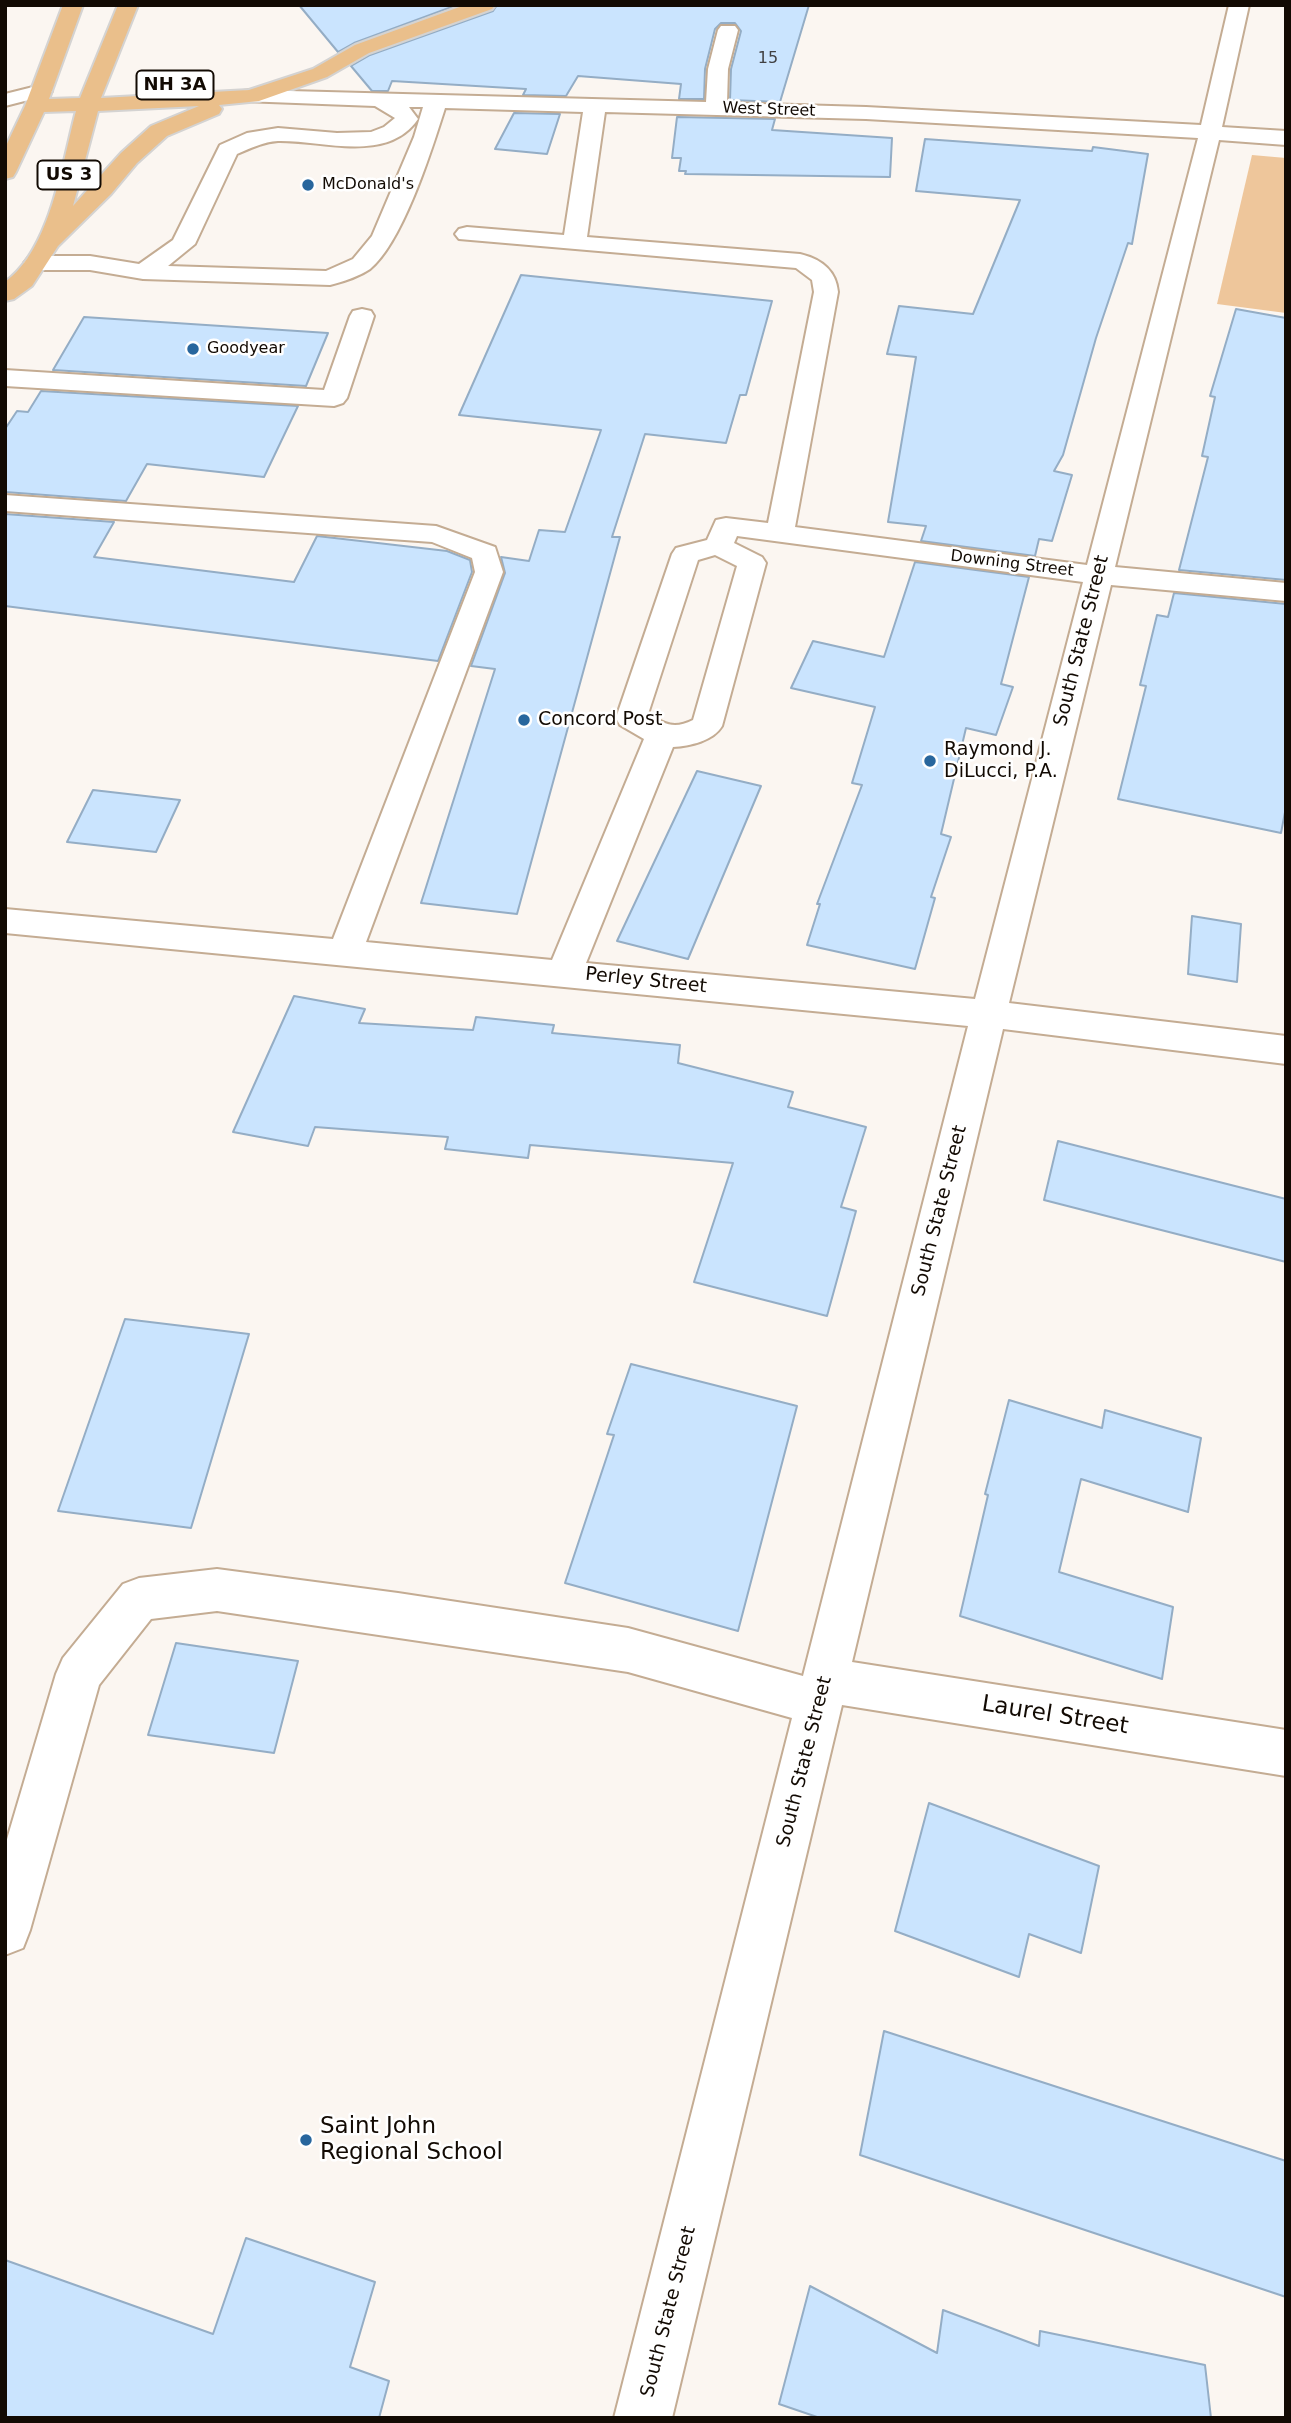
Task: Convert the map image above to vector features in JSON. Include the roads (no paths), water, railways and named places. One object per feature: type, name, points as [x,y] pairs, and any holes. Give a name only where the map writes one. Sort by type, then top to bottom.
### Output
[{"type":"main road","name":"US 3","points":[[5,172],[38,98],[73,5]]},
{"type":"main road","name":"US 3","points":[[5,294],[19,287],[42,253],[92,97],[128,5]]},
{"type":"main road","name":"NH 3A","points":[[38,98],[251,96],[320,74],[362,49],[485,5]]},
{"type":"main road","name":"NH 3A","points":[[282,64],[307,57],[362,49]]},
{"type":"main road","name":"NH 3A","points":[[92,97],[233,77]]},
{"type":"main road","points":[[42,253],[129,158],[159,131],[203,111],[251,96]]},
{"type":"street","name":"South State Street","points":[[643,2418],[989,1014],[1210,132],[1239,5]]},
{"type":"street","points":[[716,108],[718,69],[728,30]]},
{"type":"street","name":"West Street","points":[[251,96],[716,108],[1000,119],[1286,138]]},
{"type":"street","points":[[7,100],[38,98]]},
{"type":"street","points":[[352,141],[382,138],[398,129],[407,119],[401,111],[380,100]]},
{"type":"street","points":[[42,253],[143,272],[330,278],[361,264],[383,238],[414,164],[436,101]]},
{"type":"street","points":[[575,241],[596,105]]},
{"type":"street","points":[[143,272],[183,244],[228,150],[259,137],[302,135],[352,141],[400,153],[414,164]]},
{"type":"street","points":[[224,159],[255,152],[382,160],[392,172],[375,206],[363,245],[328,263],[283,277]]},
{"type":"street","points":[[467,234],[800,261],[817,268],[825,279],[826,292],[780,533]]},
{"type":"street","points":[[5,378],[334,398],[362,316]]},
{"type":"street","points":[[5,503],[436,534],[485,553],[489,572],[345,953]]},
{"type":"street","name":"Downing Street","points":[[719,545],[726,526],[1047,570],[1286,592]]},
{"type":"street","points":[[719,545],[752,563],[707,726],[691,735],[661,737],[631,718],[686,554],[719,545]]},
{"type":"street","points":[[564,973],[661,737]]},
{"type":"street","name":"Perley Street","points":[[5,921],[989,1014],[1286,1050]]},
{"type":"street","name":"Laurel Street","points":[[5,1930],[79,1674],[139,1600],[216,1590],[628,1650],[822,1691],[1286,1753]]},
{"type":"place","name":"McDonald's","points":[[308,185]]},
{"type":"place","name":"Goodyear","points":[[193,349]]},
{"type":"place","name":"Concord Post","points":[[524,720]]},
{"type":"place","name":"Raymond J. DiLucci, P.A.","points":[[930,761]]},
{"type":"place","name":"Saint John Regional School","points":[[306,2140]]}]
